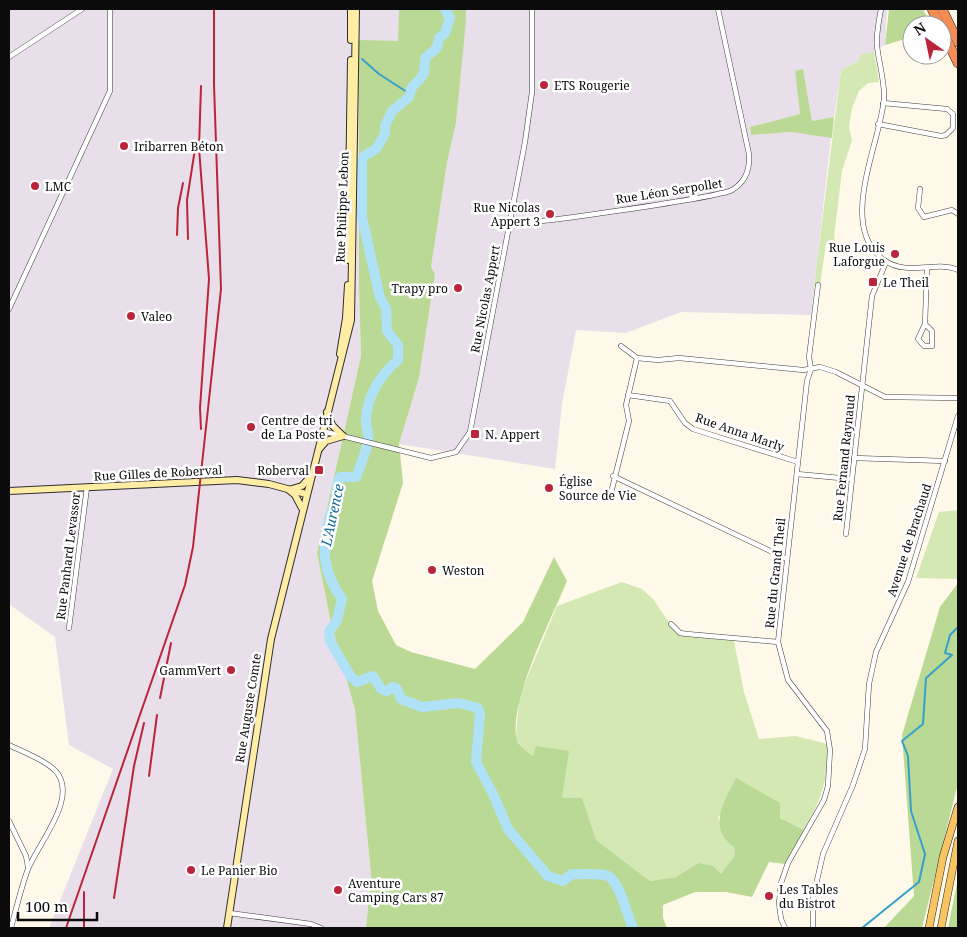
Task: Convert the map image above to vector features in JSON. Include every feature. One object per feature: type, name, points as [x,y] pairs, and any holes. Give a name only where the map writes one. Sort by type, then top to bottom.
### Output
[{"type":"highway","points":[[942,9],[958,42]]},
{"type":"highway","points":[[952,51],[958,63]]},
{"type":"main road","points":[[929,928],[943,857],[958,807]]},
{"type":"main road","points":[[941,928],[958,841]]},
{"type":"street","points":[[9,57],[82,9]]},
{"type":"street","points":[[9,309],[110,91],[110,9]]},
{"type":"street","name":"Rue Philippe Lebon","points":[[330,403],[330,391],[346,318],[351,9]]},
{"type":"street","name":"Rue Philippe Lebon","points":[[306,494],[351,320],[356,9]]},
{"type":"street","name":"Rue Nicolas Appert","points":[[322,432],[367,441],[431,458],[453,453],[463,444],[470,432],[532,92],[532,9]]},
{"type":"street","name":"Rue Léon Serpollet","points":[[509,223],[689,199],[726,193],[736,188],[749,168],[749,154],[718,9]]},
{"type":"street","points":[[881,9],[877,45],[883,103],[869,162],[863,218],[868,242],[886,262],[905,268],[958,270]]},
{"type":"street","points":[[878,124],[941,136],[951,132],[953,128],[953,114],[947,109],[883,103]]},
{"type":"street","points":[[920,189],[918,208],[924,217],[952,210],[958,214]]},
{"type":"street","name":"Rue Fernand Raynaud","points":[[846,534],[872,296],[886,262]]},
{"type":"street","points":[[925,324],[932,331],[932,346],[924,346],[918,339],[925,324],[927,268]]},
{"type":"street","name":"Rue du Grand Theil","points":[[785,928],[781,919],[779,902],[782,883],[788,862],[824,800],[828,786],[830,750],[827,731],[788,680],[778,642],[807,381],[811,369],[809,357],[818,285]]},
{"type":"street","points":[[621,346],[637,358],[658,360],[679,358],[811,369],[820,368],[836,372],[885,397],[958,398]]},
{"type":"street","points":[[611,493],[613,476],[629,421],[626,405],[637,358]]},
{"type":"street","name":"Rue Anna Marly","points":[[628,394],[670,401],[685,423],[693,430],[798,462]]},
{"type":"street","points":[[317,452],[326,441],[342,436],[332,425],[327,411]]},
{"type":"street","name":"Avenue de Brachaud","points":[[813,928],[813,898],[823,854],[853,785],[865,749],[869,684],[876,652],[908,582],[958,416]]},
{"type":"street","points":[[854,458],[945,461]]},
{"type":"street","points":[[797,474],[851,478]]},
{"type":"street","points":[[288,490],[302,486],[311,476]]},
{"type":"street","points":[[613,476],[787,559]]},
{"type":"street","name":"Rue Gilles de Roberval","points":[[9,491],[237,480],[269,484],[306,494]]},
{"type":"street","name":"Rue Panhard Levassor","points":[[68,628],[86,487]]},
{"type":"street","points":[[288,490],[295,495],[303,510]]},
{"type":"street","name":"Rue Auguste Comte","points":[[227,928],[271,640],[306,494]]},
{"type":"street","points":[[671,624],[680,633],[778,642]]},
{"type":"street","points":[[9,745],[48,766],[58,774],[63,796],[59,809],[28,869],[11,928]]},
{"type":"street","points":[[9,821],[26,856],[28,869]]},
{"type":"street","points":[[230,913],[311,924],[321,928]]},
{"type":"shaded area","points":[[9,9],[399,9],[398,41],[359,41],[359,287],[361,356],[317,553],[331,623],[355,710],[371,875],[366,928],[49,928],[113,769],[69,745],[55,637],[9,604]]},
{"type":"shaded area","points":[[466,9],[887,9],[885,45],[874,52],[861,54],[858,61],[841,70],[834,117],[812,121],[803,70],[795,71],[800,114],[750,127],[751,135],[791,132],[831,137],[811,315],[681,312],[626,333],[576,330],[562,404],[555,469],[399,444],[419,378],[435,274],[431,267],[447,163],[456,123]]},
{"type":"green space","points":[[399,9],[466,9],[466,20],[456,123],[447,163],[431,267],[435,274],[419,378],[399,444],[403,483],[372,581],[378,611],[396,645],[411,652],[475,669],[523,622],[554,557],[567,581],[526,680],[516,719],[516,736],[520,745],[533,756],[536,746],[569,751],[562,798],[582,798],[596,840],[650,881],[676,877],[698,863],[713,866],[721,874],[735,855],[734,847],[721,831],[719,822],[723,805],[736,778],[780,803],[780,818],[804,830],[785,864],[769,862],[752,897],[726,892],[695,892],[663,905],[663,918],[667,928],[366,928],[371,875],[355,710],[331,623],[317,553],[361,356],[359,287],[359,40],[398,41]]},
{"type":"green space","points":[[889,9],[923,9],[926,15],[902,15],[902,40],[885,45]]},
{"type":"green space","points":[[874,52],[879,82],[868,83],[859,91],[852,108],[849,127],[852,140],[842,171],[834,237],[836,245],[826,243],[820,286],[814,286],[841,70],[858,61],[861,54]]},
{"type":"green space","points":[[803,69],[812,121],[834,117],[832,138],[791,132],[751,135],[750,127],[800,114],[795,71]]},
{"type":"green space","points":[[958,510],[958,579],[916,578],[939,512]]},
{"type":"green space","points":[[622,582],[642,589],[654,600],[671,626],[681,635],[734,641],[744,692],[759,739],[795,736],[828,744],[827,768],[823,789],[804,830],[780,818],[718,816],[723,833],[734,847],[735,855],[721,874],[698,863],[676,877],[650,881],[596,840],[591,828],[561,799],[533,756],[523,749],[516,738],[519,697],[557,606]]},
{"type":"green space","points":[[958,583],[958,783],[922,928],[884,928],[914,896],[902,735],[940,607]]},
{"type":"green space","points":[[958,878],[958,928],[948,928]]},
{"type":"waterway","name":"L'Aurence","points":[[445,9],[450,18],[445,33],[439,38],[437,48],[425,58],[424,73],[412,87],[409,97],[392,111],[385,126],[385,134],[376,149],[364,156],[362,162],[362,217],[380,298],[386,308],[387,331],[398,345],[398,360],[380,379],[369,403],[366,423],[367,445],[356,477],[340,477],[337,483],[335,502],[329,518],[325,540],[325,560],[335,589],[342,599],[337,620],[329,632],[330,641],[351,677],[357,682],[373,676],[381,689],[387,691],[393,687],[397,689],[401,699],[422,707],[459,703],[478,708],[480,713],[476,762],[493,794],[508,829],[548,876],[563,881],[572,874],[604,875],[612,879],[620,892],[633,928]]},
{"type":"waterway","points":[[362,59],[379,74],[410,94]]},
{"type":"waterway","points":[[862,928],[919,882],[925,854],[911,811],[908,756],[902,741],[923,724],[926,678],[952,655],[945,653],[950,635],[958,627]]},
{"type":"railway","points":[[66,928],[185,585],[193,547],[221,289],[214,85],[214,9]]},
{"type":"railway","points":[[201,86],[199,148],[209,279],[200,408],[201,429]]},
{"type":"railway","points":[[188,239],[187,200],[195,149]]},
{"type":"railway","points":[[177,235],[178,208],[183,183]]},
{"type":"railway","points":[[160,698],[171,643]]},
{"type":"railway","points":[[149,776],[157,715]]},
{"type":"railway","points":[[114,898],[134,766],[144,723]]},
{"type":"railway","points":[[84,892],[84,928]]},
{"type":"place","name":"ETS Rougerie","points":[[544,85]]},
{"type":"place","name":"Iribarren Béton","points":[[124,146]]},
{"type":"place","name":"LMC","points":[[35,186]]},
{"type":"place","name":"Rue Nicolas Appert 3","points":[[550,214]]},
{"type":"place","name":"Rue Louis Laforgue","points":[[895,254]]},
{"type":"place","name":"Le Theil","points":[[873,282]]},
{"type":"place","name":"Trapy pro","points":[[458,288]]},
{"type":"place","name":"Valeo","points":[[131,316]]},
{"type":"place","name":"Centre de tri de La Poste","points":[[251,427]]},
{"type":"place","name":"N. Appert","points":[[475,434]]},
{"type":"place","name":"Roberval","points":[[319,470]]},
{"type":"place","name":"Église Source de Vie","points":[[549,488]]},
{"type":"place","name":"Weston","points":[[432,570]]},
{"type":"place","name":"GammVert","points":[[231,670]]},
{"type":"place","name":"Le Panier Bio","points":[[191,870]]},
{"type":"place","name":"Aventure Camping Cars 87","points":[[338,890]]},
{"type":"place","name":"Les Tables du Bistrot","points":[[769,896]]}]
